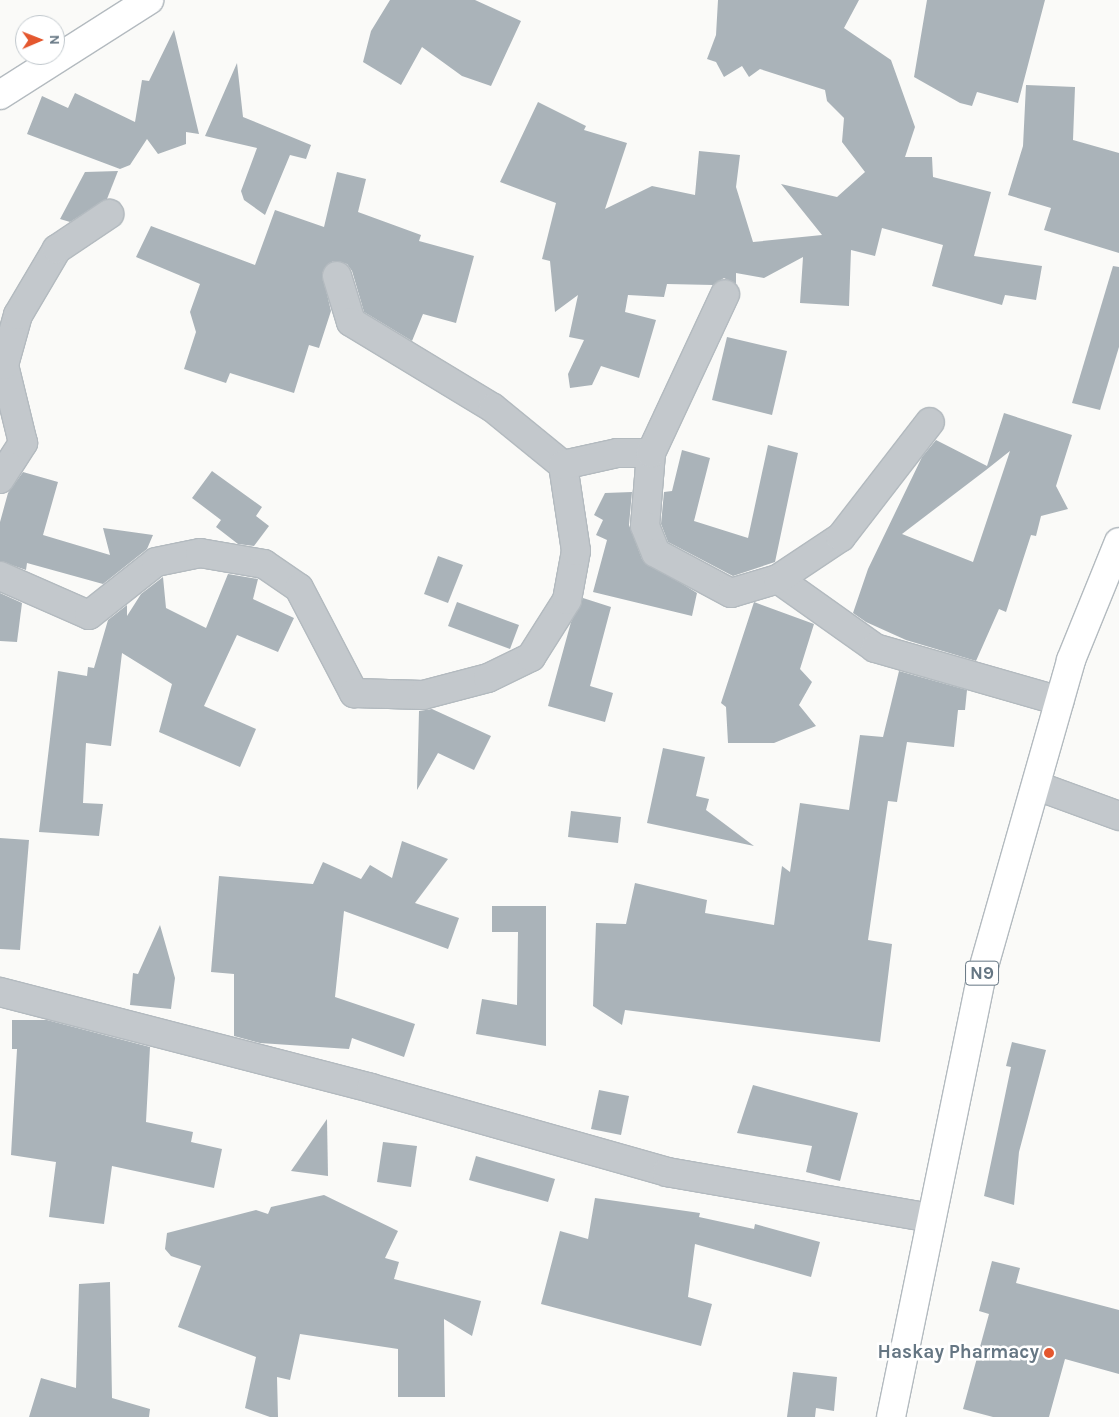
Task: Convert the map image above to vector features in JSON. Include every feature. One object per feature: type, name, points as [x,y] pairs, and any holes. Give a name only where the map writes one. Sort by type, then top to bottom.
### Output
[{"type":"main road","points":[[6,85],[149,0]]},
{"type":"main road","name":"N9","points":[[891,1417],[930,1218],[982,973],[1038,786],[1071,660],[1119,542]]},
{"type":"street","points":[[0,479],[23,443],[4,365],[18,315],[58,249],[109,214]]},
{"type":"street","points":[[0,576],[89,614],[156,562],[200,552],[264,564],[299,588],[354,693],[423,695],[488,678],[531,657],[567,600],[576,552],[564,465],[493,408],[351,322],[336,276]]},
{"type":"street","points":[[725,294],[651,453],[645,526],[656,553],[731,593],[778,579],[841,538],[930,422]]},
{"type":"street","points":[[564,465],[617,453],[651,453]]},
{"type":"street","points":[[778,579],[875,648],[1060,701]]},
{"type":"street","points":[[1038,786],[1119,816]]},
{"type":"street","points":[[0,992],[371,1088],[667,1172],[930,1218]]},
{"type":"building","points":[[390,0],[475,0],[521,21],[491,86],[462,76],[422,47],[401,85],[363,62],[371,31]]},
{"type":"building","points":[[718,0],[859,0],[844,28],[891,60],[915,127],[905,157],[932,157],[933,177],[991,192],[974,256],[1042,266],[1036,300],[1005,295],[1002,305],[932,286],[943,245],[882,228],[875,256],[851,250],[849,306],[800,303],[803,257],[764,278],[736,273],[736,284],[724,278],[713,285],[667,284],[664,297],[628,295],[625,312],[656,320],[639,378],[601,366],[592,385],[570,388],[568,374],[584,340],[569,337],[578,295],[555,312],[550,261],[542,259],[556,203],[500,182],[538,102],[586,126],[584,130],[627,143],[605,209],[652,186],[695,195],[699,151],[740,155],[736,187],[753,242],[822,235],[781,184],[837,197],[865,172],[842,142],[844,118],[827,101],[825,90],[760,69],[749,77],[742,66],[724,77],[716,62],[707,59],[716,35]]},
{"type":"building","points":[[927,0],[1045,0],[1018,103],[977,92],[972,106],[960,103],[914,77]]},
{"type":"building","points":[[174,30],[199,134],[186,132],[186,144],[158,154],[147,139],[130,165],[120,169],[27,134],[42,96],[68,108],[75,93],[135,122],[142,80],[149,81]]},
{"type":"building","points":[[237,63],[243,117],[311,145],[306,159],[290,155],[265,215],[244,200],[241,191],[257,148],[205,136]]},
{"type":"building","points":[[1026,85],[1075,87],[1073,140],[1119,153],[1119,253],[1044,230],[1051,208],[1008,195],[1023,146]]},
{"type":"building","points":[[118,171],[107,199],[70,222],[60,219],[85,172]]},
{"type":"building","points":[[337,172],[366,179],[358,212],[421,235],[419,241],[474,256],[456,323],[423,314],[412,341],[364,312],[352,271],[347,264],[333,261],[322,273],[331,311],[319,348],[309,345],[294,393],[230,373],[226,383],[184,369],[196,332],[190,312],[200,284],[136,257],[151,226],[255,265],[275,210],[324,227]]},
{"type":"building","points":[[1113,266],[1119,267],[1119,347],[1100,410],[1072,403]]},
{"type":"building","points":[[727,337],[787,351],[772,415],[712,400]]},
{"type":"building","points":[[1004,413],[1072,435],[1056,486],[1068,509],[1041,516],[1036,536],[1031,535],[1006,612],[999,609],[976,661],[906,640],[866,622],[853,613],[868,569],[922,457],[936,440],[987,466]],"holes":[[[1010,451],[973,562],[902,534]]]},
{"type":"building","points":[[768,445],[798,453],[775,562],[733,576],[668,542],[661,524],[664,492],[672,491],[682,450],[710,458],[694,521],[748,538]]},
{"type":"building","points":[[212,471],[262,507],[256,516],[269,526],[254,546],[238,544],[216,527],[221,520],[192,498]]},
{"type":"building","points":[[23,472],[58,482],[43,535],[110,555],[103,528],[153,535],[147,549],[103,584],[27,563],[26,570],[0,561],[0,522],[8,493]]},
{"type":"building","points":[[632,492],[629,525],[642,559],[697,593],[692,616],[593,592],[607,540],[596,535],[603,520],[594,515],[605,493]]},
{"type":"building","points":[[438,556],[463,565],[448,603],[424,594]]},
{"type":"building","points":[[228,574],[258,579],[253,599],[294,618],[278,652],[237,635],[204,706],[256,729],[240,767],[159,732],[172,684],[122,653],[111,746],[86,743],[83,803],[103,804],[99,836],[39,832],[58,671],[87,676],[88,667],[94,668],[108,620],[127,605],[127,616],[141,594],[163,577],[166,608],[206,628]]},
{"type":"building","points":[[0,593],[22,603],[17,642],[0,641]]},
{"type":"building","points":[[583,598],[611,607],[590,686],[613,693],[605,722],[548,706],[571,622]]},
{"type":"building","points":[[457,602],[519,625],[510,649],[448,626]]},
{"type":"building","points":[[754,602],[814,624],[800,669],[812,682],[799,705],[816,726],[774,743],[728,743],[726,707],[721,703]]},
{"type":"building","points":[[899,671],[967,690],[965,710],[958,710],[954,747],[907,742],[897,802],[888,801],[868,940],[892,944],[880,1042],[625,1010],[622,1025],[593,1006],[596,923],[626,924],[635,883],[707,900],[705,913],[774,925],[782,866],[790,872],[800,803],[849,810],[860,735],[883,737]]},
{"type":"building","points":[[432,709],[491,736],[474,770],[438,753],[417,790],[419,711]]},
{"type":"building","points":[[663,748],[705,757],[696,796],[709,799],[706,810],[754,846],[647,823]]},
{"type":"building","points":[[571,811],[621,817],[618,843],[568,837]]},
{"type":"building","points":[[0,838],[29,840],[20,950],[0,949]]},
{"type":"building","points":[[402,841],[448,859],[415,903],[459,918],[448,949],[344,911],[335,997],[415,1024],[404,1057],[352,1038],[349,1049],[260,1043],[234,1036],[234,974],[211,972],[219,876],[313,884],[323,862],[361,879],[370,865],[392,878]]},
{"type":"building","points":[[492,906],[546,906],[546,1046],[476,1034],[482,999],[517,1005],[518,932],[492,932]]},
{"type":"building","points":[[160,925],[175,978],[171,1009],[130,1005],[133,973],[138,974]]},
{"type":"building","points":[[12,1020],[47,1020],[150,1047],[146,1122],[193,1132],[191,1142],[222,1149],[214,1188],[112,1166],[104,1224],[49,1217],[56,1162],[11,1155],[17,1049],[12,1049]]},
{"type":"building","points":[[1012,1042],[1046,1050],[1019,1152],[1014,1205],[984,1196],[1011,1067],[1006,1066]]},
{"type":"building","points":[[753,1085],[858,1113],[840,1181],[806,1172],[812,1146],[737,1133]]},
{"type":"building","points":[[599,1090],[629,1096],[621,1135],[591,1129]]},
{"type":"building","points":[[327,1119],[328,1176],[291,1171]]},
{"type":"building","points":[[383,1142],[417,1146],[411,1187],[377,1182]]},
{"type":"building","points":[[476,1156],[555,1179],[548,1202],[469,1180]]},
{"type":"building","points":[[324,1195],[398,1231],[385,1258],[399,1262],[394,1279],[481,1301],[472,1336],[444,1319],[445,1397],[398,1397],[398,1349],[300,1334],[290,1380],[277,1377],[278,1417],[270,1417],[245,1408],[256,1357],[178,1327],[201,1266],[171,1256],[165,1249],[167,1233],[256,1210],[268,1214],[271,1207]]},
{"type":"building","points":[[595,1198],[700,1213],[699,1217],[754,1229],[755,1224],[820,1242],[811,1277],[695,1244],[688,1297],[712,1304],[701,1346],[541,1304],[560,1231],[588,1239]]},
{"type":"building","points":[[992,1261],[1020,1268],[1016,1283],[1119,1310],[1119,1374],[1065,1359],[1049,1417],[993,1417],[963,1409],[989,1314],[979,1311]]},
{"type":"building","points":[[110,1282],[112,1398],[150,1409],[149,1417],[29,1417],[41,1378],[76,1388],[79,1284]]},
{"type":"building","points":[[793,1372],[837,1377],[834,1411],[816,1408],[815,1417],[787,1417]]},
{"type":"place","name":"Haskay Pharmacy","points":[[1049,1353]]}]
